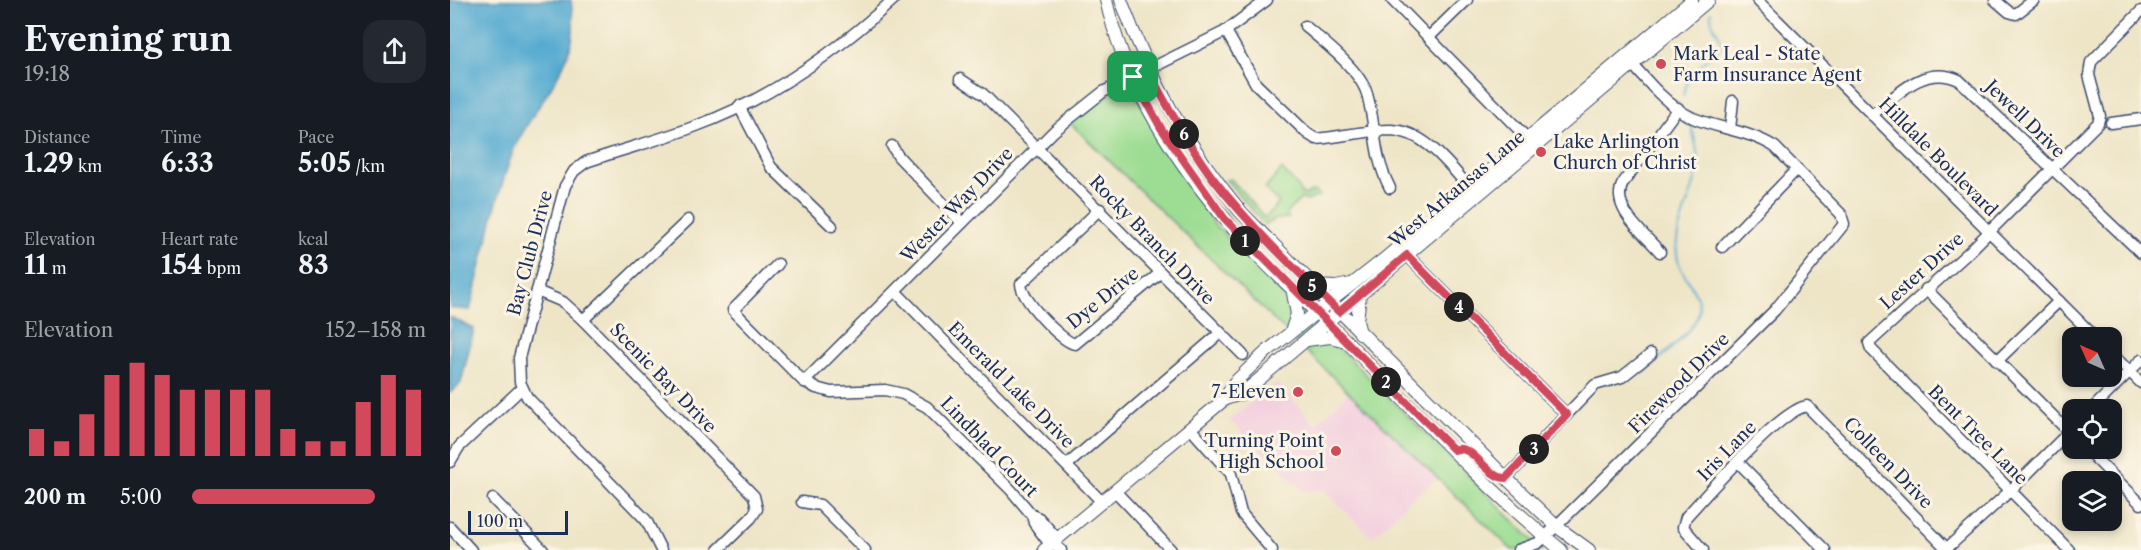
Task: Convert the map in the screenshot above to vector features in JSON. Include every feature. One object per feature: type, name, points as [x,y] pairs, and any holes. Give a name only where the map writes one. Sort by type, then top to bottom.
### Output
[{"type":"main road","points":[[1106,0],[1133,77],[1161,128],[1202,190],[1238,234],[1454,450],[1561,550]]},
{"type":"main road","points":[[1121,0],[1148,71],[1186,138],[1216,182],[1312,286],[1506,478],[1556,526],[1589,550]]},
{"type":"main road","name":"West Arkansas Lane","points":[[1225,399],[1243,393],[1327,321],[1334,307],[1352,284],[1438,221],[1629,60],[1709,0]]},
{"type":"main road","name":"West Arkansas Lane","points":[[1629,60],[1689,1]]},
{"type":"main road","points":[[1202,190],[1216,182]]},
{"type":"main road","name":"West Arkansas Lane","points":[[1053,548],[1102,502],[1225,399],[1234,383],[1290,333],[1317,312],[1334,307],[1360,294],[1407,255],[1438,221]]},
{"type":"main road","points":[[1312,286],[1336,287],[1352,284]]},
{"type":"main road","points":[[1290,333],[1297,314],[1292,287]]},
{"type":"main road","points":[[1360,294],[1357,321],[1360,333]]},
{"type":"main road","points":[[1301,343],[1323,337],[1346,341]]},
{"type":"main road","points":[[1454,450],[1462,448],[1494,475],[1506,478]]},
{"type":"street","name":"Bay Club Drive","points":[[522,388],[519,358],[565,186],[574,171],[586,162],[698,126],[761,96],[820,59],[863,27],[893,0]]},
{"type":"street","name":"Wester Way Drive","points":[[804,382],[896,292],[1037,147],[1084,104],[1226,31],[1267,0]]},
{"type":"street","points":[[1392,0],[1532,141]]},
{"type":"street","points":[[1429,37],[1467,0]]},
{"type":"street","name":"Hilldale Boulevard","points":[[1757,0],[2085,327]]},
{"type":"street","points":[[1995,0],[2009,12],[2016,14],[2034,0]]},
{"type":"street","name":"Lester Drive","points":[[1870,341],[1989,232],[2098,123],[2100,116],[2089,71],[2091,62],[2141,11]]},
{"type":"street","points":[[1305,26],[1360,80],[1367,93],[1378,163],[1390,188]]},
{"type":"street","points":[[1226,31],[1256,84],[1308,135],[1317,139],[1391,130],[1418,137],[1473,191]]},
{"type":"street","points":[[1629,60],[1690,117],[1763,139],[1776,147],[1797,169],[1722,247]]},
{"type":"street","name":"Jewell Drive","points":[[1872,115],[1920,78],[1939,74],[1950,75],[1972,90],[2141,253]]},
{"type":"street","name":"Rocky Branch Drive","points":[[960,79],[978,89],[1100,209],[1219,334],[1243,355]]},
{"type":"street","points":[[1730,129],[1733,101]]},
{"type":"street","points":[[739,106],[771,167],[832,226]]},
{"type":"street","points":[[1660,252],[1622,208],[1619,198],[1623,183],[1678,108]]},
{"type":"street","points":[[2111,123],[2141,119]]},
{"type":"street","points":[[892,146],[898,156],[962,223]]},
{"type":"street","name":"Firewood Drive","points":[[1518,550],[1538,543],[1545,537],[1775,310],[1839,232],[1844,219],[1797,169]]},
{"type":"street","name":"Dye Drive","points":[[1100,209],[1029,274],[1020,286],[1023,295],[1041,316],[1067,341],[1075,344],[1160,273]]},
{"type":"street","points":[[584,320],[688,220]]},
{"type":"street","points":[[1407,255],[1567,415]]},
{"type":"street","name":"Lindblad Court","points":[[778,264],[733,310],[804,382],[831,392],[885,390],[916,400],[939,418],[995,473],[1032,516],[1039,518],[1054,535],[1053,548]]},
{"type":"street","points":[[1926,289],[2062,423]]},
{"type":"street","name":"Scenic Bay Drive","points":[[537,291],[563,302],[584,320],[745,484],[756,500],[757,509],[751,518],[718,550]]},
{"type":"street","name":"Emerald Lake Drive","points":[[896,292],[1102,502]]},
{"type":"street","points":[[1997,361],[2059,301]]},
{"type":"street","points":[[1067,465],[1219,334]]},
{"type":"street","name":"Bent Tree Lane","points":[[1870,341],[1871,349],[2069,550]]},
{"type":"street","points":[[1506,478],[1596,385],[1622,377],[1651,354]]},
{"type":"street","points":[[2102,399],[2141,360]]},
{"type":"street","points":[[2122,363],[2141,383]]},
{"type":"street","points":[[450,462],[459,447],[522,388],[527,398],[646,520],[661,550]]},
{"type":"street","name":"Colleen Drive","points":[[1800,407],[1809,406],[1947,550]]},
{"type":"street","name":"Iris Lane","points":[[1703,550],[1683,524],[1738,462],[1777,423],[1800,407]]},
{"type":"street","points":[[1190,428],[1231,474],[1241,513],[1272,550]]},
{"type":"street","points":[[1947,550],[2062,442]]},
{"type":"street","points":[[2096,459],[2141,504]]},
{"type":"street","points":[[1738,462],[1825,550]]},
{"type":"street","points":[[1115,491],[1171,550]]},
{"type":"street","points":[[493,499],[543,550]]},
{"type":"street","points":[[802,502],[820,505],[865,550]]},
{"type":"street","points":[[450,527],[471,550]]},
{"type":"shaded area","name":"Turning Point High School","points":[[1277,383],[1316,425],[1350,391],[1438,478],[1412,498],[1372,538],[1324,490],[1304,491],[1229,420]]},
{"type":"green space","points":[[1129,84],[1214,224],[1543,550],[1512,550],[1069,122],[1084,107]]},
{"type":"green space","points":[[1282,169],[1299,188],[1300,193],[1305,195],[1314,191],[1320,196],[1306,201],[1302,198],[1286,213],[1289,218],[1276,219],[1265,225],[1226,180],[1231,179],[1265,218],[1279,203],[1265,189]]},
{"type":"green space","points":[[1216,192],[1250,230],[1232,217],[1214,195]]},
{"type":"water","points":[[450,0],[571,0],[573,20],[570,47],[564,63],[512,154],[494,212],[470,310],[450,308]]},
{"type":"water","points":[[450,317],[474,329],[461,383],[450,393]]},
{"type":"waterway","points":[[1683,95],[1689,76],[1722,45],[1712,22],[1711,12]]},
{"type":"waterway","points":[[1645,372],[1682,337],[1698,315],[1698,299],[1682,270],[1677,255],[1678,231],[1697,173],[1697,148],[1691,125]]},
{"type":"place","name":"Mark Leal - State Farm Insurance Agent","points":[[1661,64]]},
{"type":"place","name":"Lake Arlington Church of Christ","points":[[1541,152]]},
{"type":"place","name":"7-Eleven","points":[[1298,392]]},
{"type":"place","name":"Turning Point High School","points":[[1336,451]]},
{"type":"route","points":[[1148,71],[1186,138],[1216,182],[1274,247],[1339,312],[1407,255],[1567,415],[1506,478],[1498,478],[1462,448],[1454,450],[1224,218],[1202,190],[1161,128],[1133,77],[1148,71]]}]
